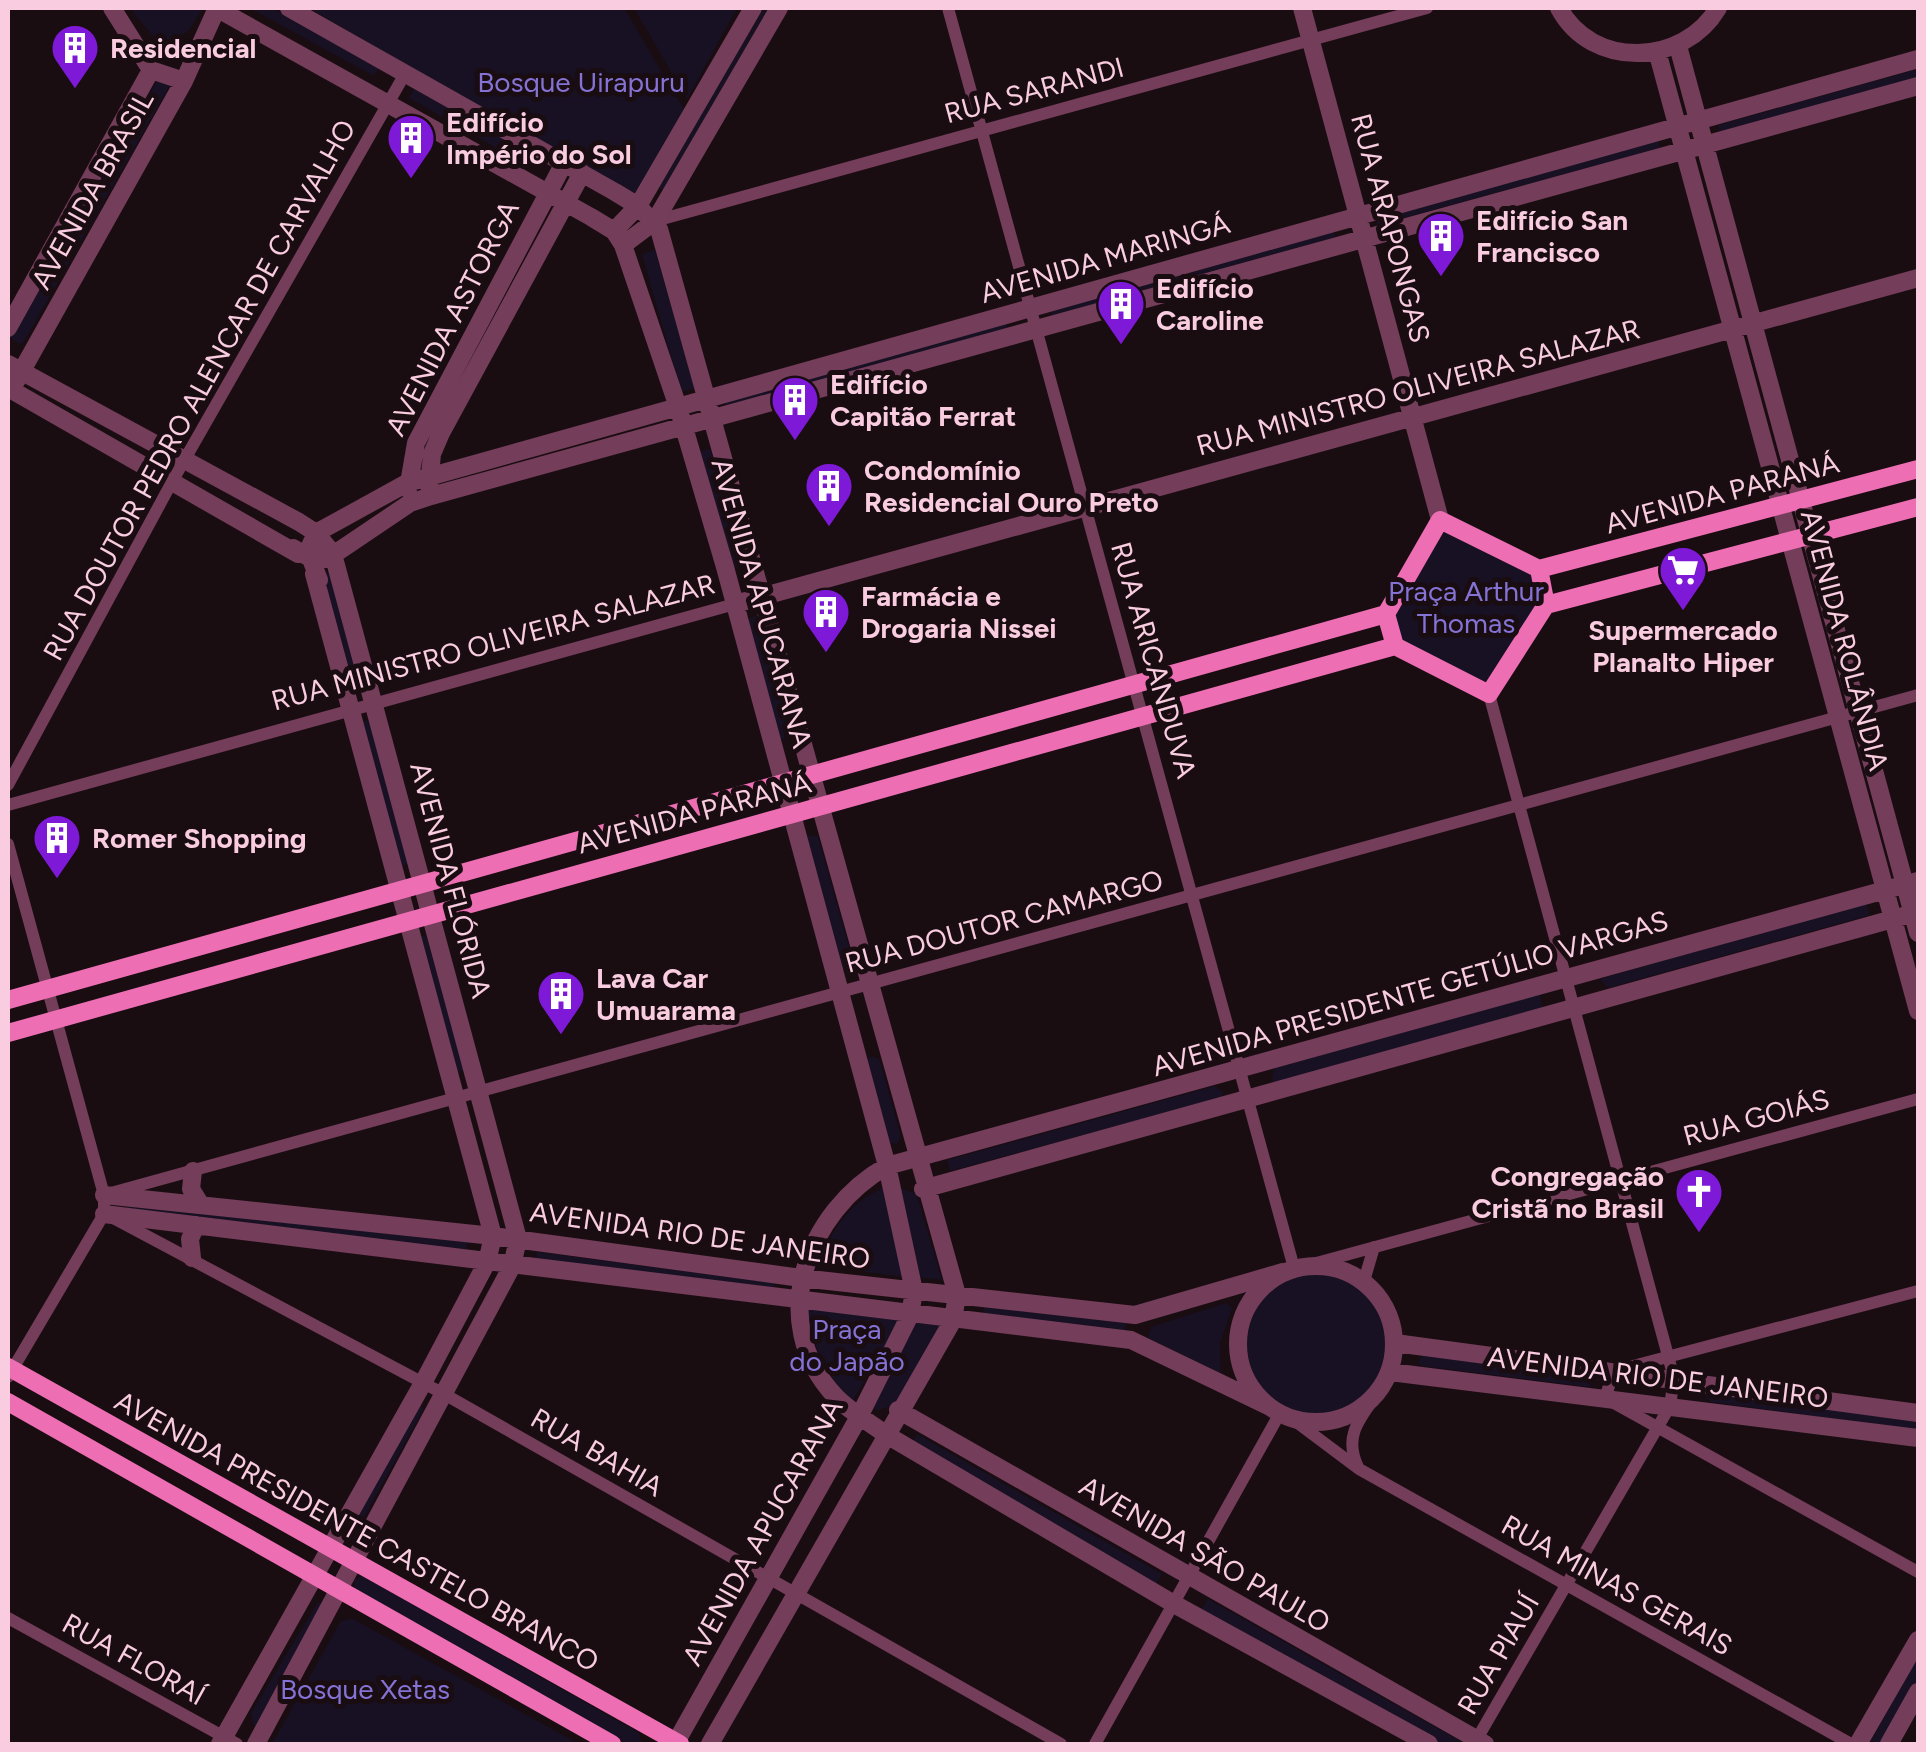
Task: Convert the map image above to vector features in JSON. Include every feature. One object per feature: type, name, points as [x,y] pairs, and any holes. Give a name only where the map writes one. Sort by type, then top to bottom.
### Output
[{"type":"main road","name":"AVENIDA PARANÁ","points":[[1539,570],[1918,469]]},
{"type":"main road","points":[[1546,606],[1539,570],[1440,520],[1386,614],[1395,646],[1489,694],[1546,606],[1918,507]]},
{"type":"main road","name":"AVENIDA PARANÁ","points":[[8,1000],[1386,614]]},
{"type":"main road","points":[[1343,626],[1352,627],[1362,641],[1355,657]]},
{"type":"main road","name":"AVENIDA PARANÁ","points":[[8,1033],[1395,646]]},
{"type":"main road","points":[[1186,670],[1179,685],[1188,699],[1196,702]]},
{"type":"main road","points":[[1096,696],[1111,708],[1107,727]]},
{"type":"main road","points":[[850,766],[848,788],[860,797]]},
{"type":"main road","points":[[713,802],[725,815],[722,832]]},
{"type":"main road","points":[[478,867],[470,882],[479,897],[487,899]]},
{"type":"main road","points":[[359,900],[374,908],[376,917],[368,932]]},
{"type":"main road","points":[[103,976],[94,989],[101,1003],[109,1005]]},
{"type":"main road","name":"AVENIDA PRESIDENTE CASTELO BRANCO","points":[[9,1371],[356,1560],[677,1744]]},
{"type":"main road","points":[[32,1416],[28,1408],[33,1393],[48,1390]]},
{"type":"main road","name":"AVENIDA PRESIDENTE CASTELO BRANCO","points":[[8,1402],[612,1744]]},
{"type":"street","points":[[112,8],[151,70],[184,81]]},
{"type":"street","points":[[217,8],[567,204],[619,238]]},
{"type":"street","name":"AVENIDA BRASIL","points":[[9,392],[14,368],[184,81],[217,8]]},
{"type":"street","name":"AVENIDA APUCARANA","points":[[289,8],[564,162],[638,206],[654,221],[715,418],[915,1159],[957,1295]]},
{"type":"street","points":[[619,238],[753,8]]},
{"type":"street","points":[[619,238],[654,221],[779,8]]},
{"type":"street","name":"RUA ARICANDUVA","points":[[948,8],[1295,1269]]},
{"type":"street","name":"RUA ARAPONGAS","points":[[1302,8],[1368,238],[1440,520]]},
{"type":"street","name":"RUA SARANDI","points":[[654,221],[1427,8]]},
{"type":"street","points":[[1559,8],[1582,37],[1598,46],[1632,53],[1678,46],[1702,31],[1718,8]]},
{"type":"street","name":"AVENIDA ROLÂNDIA","points":[[1678,46],[1704,144],[1780,505],[1918,1012]]},
{"type":"street","name":"AVENIDA ROLÂNDIA","points":[[1658,51],[1684,150],[1801,500],[1858,712],[1912,883],[1918,934]]},
{"type":"street","name":"AVENIDA MARINGÁ","points":[[334,554],[429,487],[678,407],[1918,58]]},
{"type":"street","name":"AVENIDA BRASIL","points":[[8,328],[151,70]]},
{"type":"street","name":"RUA DOUTOR PEDRO ALENCAR DE CARVALHO","points":[[8,785],[172,480],[406,72]]},
{"type":"street","name":"AVENIDA MARINGÁ","points":[[316,533],[407,483],[429,487],[715,418],[1918,86]]},
{"type":"street","name":"AVENIDA ASTORGA","points":[[410,503],[407,483],[416,442],[564,162]]},
{"type":"street","name":"AVENIDA ASTORGA","points":[[429,487],[441,433],[582,173]]},
{"type":"street","name":"AVENIDA APUCARANA","points":[[619,238],[678,407],[735,604],[887,1166],[914,1291],[910,1315],[860,1416],[677,1744]]},
{"type":"street","points":[[1260,243],[1268,265]]},
{"type":"street","name":"RUA MINISTRO OLIVEIRA SALAZAR","points":[[8,805],[1918,278]]},
{"type":"street","name":"AVENIDA FLÓRIDA","points":[[14,368],[316,533],[334,554],[518,1239],[512,1266],[256,1744]]},
{"type":"street","name":"AVENIDA FLÓRIDA","points":[[9,392],[301,553],[318,580],[493,1236],[487,1262],[329,1545],[227,1742]]},
{"type":"street","points":[[316,533],[301,553],[327,560],[334,554]]},
{"type":"street","points":[[1489,694],[1674,1378]]},
{"type":"street","name":"RUA DOUTOR CAMARGO","points":[[104,1204],[194,1171],[1918,695]]},
{"type":"street","points":[[774,744],[786,746],[801,734]]},
{"type":"street","points":[[8,844],[104,1204],[9,1371]]},
{"type":"street","name":"AVENIDA PRESIDENTE GETÚLIO VARGAS","points":[[887,1166],[1912,883]]},
{"type":"street","name":"AVENIDA PRESIDENTE GETÚLIO VARGAS","points":[[924,1188],[1916,912]]},
{"type":"street","points":[[857,1055],[886,1047]]},
{"type":"street","name":"RUA GOIÁS","points":[[1295,1269],[1918,1099]]},
{"type":"street","points":[[887,1166],[924,1188]]},
{"type":"street","name":"AVENIDA SÃO PAULO","points":[[887,1166],[857,1185],[830,1213],[811,1246],[802,1278],[803,1335],[815,1365],[836,1398],[885,1434],[1174,1604],[1429,1744]]},
{"type":"street","points":[[194,1171],[191,1189],[199,1202]]},
{"type":"street","name":"AVENIDA RIO DE JANEIRO","points":[[104,1204],[199,1202],[518,1239],[802,1278],[1135,1315],[1295,1269]]},
{"type":"street","name":"AVENIDA RIO DE JANEIRO","points":[[104,1204],[196,1225],[1131,1340],[1281,1413]]},
{"type":"street","name":"RUA BAHIA","points":[[104,1204],[192,1258],[444,1394],[1061,1744]]},
{"type":"street","points":[[192,1258],[190,1239],[196,1225]]},
{"type":"street","points":[[1364,1281],[1374,1246]]},
{"type":"street","points":[[1359,1469],[1352,1454],[1352,1431],[1378,1393],[1390,1372],[1395,1343],[1383,1302],[1364,1281],[1338,1268],[1295,1269],[1256,1294],[1238,1336],[1242,1370],[1254,1391],[1281,1413],[1338,1419],[1378,1393]]},
{"type":"street","points":[[1918,1291],[1614,1370],[1605,1398],[1918,1572]]},
{"type":"street","points":[[953,1320],[957,1295]]},
{"type":"street","points":[[1131,1340],[1135,1315]]},
{"type":"street","name":"AVENIDA APUCARANA","points":[[710,1744],[953,1320]]},
{"type":"street","name":"AVENIDA RIO DE JANEIRO","points":[[1395,1343],[1918,1412]]},
{"type":"street","name":"AVENIDA RIO DE JANEIRO","points":[[1390,1372],[1918,1438]]},
{"type":"street","name":"RUA PIAUÍ","points":[[1479,1743],[1670,1406],[1674,1378]]},
{"type":"street","points":[[860,1416],[898,1410]]},
{"type":"street","name":"AVENIDA SÃO PAULO","points":[[898,1410],[1479,1743]]},
{"type":"street","points":[[1096,1744],[1281,1413]]},
{"type":"street","name":"RUA MINAS GERAIS","points":[[1281,1413],[1359,1469],[1855,1744]]},
{"type":"street","name":"RUA FLORAÍ","points":[[8,1618],[227,1742]]},
{"type":"street","points":[[1855,1744],[1918,1640]]},
{"type":"street","points":[[1890,1744],[1918,1692]]},
{"type":"green space","points":[[130,8],[203,8],[190,29],[174,42],[157,41]]},
{"type":"green space","points":[[250,8],[272,8],[380,66],[374,76]]},
{"type":"green space","name":"Bosque Uirapuru","points":[[309,8],[624,8],[686,113],[637,200]]},
{"type":"green space","points":[[634,8],[737,8],[687,99]]},
{"type":"green space","points":[[764,8],[768,8],[663,190],[658,187]]},
{"type":"green space","points":[[1918,69],[1918,81],[1721,136],[1718,125]]},
{"type":"green space","points":[[158,79],[170,85],[22,345],[10,338]]},
{"type":"green space","points":[[415,87],[534,155],[528,166],[409,98]]},
{"type":"green space","points":[[1657,137],[1660,148],[1378,225],[1374,214]]},
{"type":"green space","points":[[1333,227],[1335,237],[1052,316],[1049,306]]},
{"type":"green space","points":[[655,250],[695,388],[681,392],[642,254]]},
{"type":"green space","points":[[1006,324],[1009,333],[727,411],[724,402]]},
{"type":"green space","points":[[710,449],[743,566],[728,570],[696,453]]},
{"type":"green space","name":"Praça Arthur Thomas","points":[[1440,520],[1539,569],[1546,605],[1489,694],[1395,646],[1386,614]]},
{"type":"green space","points":[[330,572],[362,687],[351,689],[319,574]]},
{"type":"green space","points":[[756,616],[791,736],[775,741],[740,621]]},
{"type":"green space","points":[[371,720],[410,863],[401,866],[361,722]]},
{"type":"green space","points":[[810,835],[818,837],[853,962],[850,969],[842,969],[804,840]]},
{"type":"green space","points":[[1866,903],[1870,915],[1608,988],[1600,979]]},
{"type":"green space","points":[[426,935],[465,1070],[456,1072],[417,937]]},
{"type":"green space","points":[[1540,994],[1542,1009],[1279,1083],[1272,1081],[1274,1068]]},
{"type":"green space","points":[[871,1056],[879,1059],[901,1137],[897,1144],[886,1142],[864,1062]]},
{"type":"green space","points":[[1215,1086],[1223,1093],[1221,1098],[950,1171],[947,1160]]},
{"type":"green space","points":[[894,1187],[916,1193],[942,1280],[919,1277]]},
{"type":"green space","name":"Praça do Japão","points":[[882,1188],[905,1277],[818,1266],[842,1220]]},
{"type":"green space","points":[[127,1201],[467,1242],[466,1252],[126,1211]]},
{"type":"green space","points":[[537,1252],[775,1283],[773,1293],[536,1262]]},
{"type":"green space","points":[[1316,1271],[1344,1277],[1367,1293],[1383,1316],[1389,1344],[1383,1372],[1367,1395],[1344,1411],[1316,1417],[1288,1411],[1265,1395],[1249,1372],[1243,1344],[1249,1316],[1265,1293],[1288,1277]]},
{"type":"green space","points":[[1226,1303],[1232,1308],[1220,1343],[1220,1373],[1148,1338],[1151,1327]]},
{"type":"green space","points":[[984,1307],[1126,1322],[1125,1333],[983,1318]]},
{"type":"green space","name":"Praça do Japão","points":[[808,1309],[901,1319],[851,1403],[822,1359]]},
{"type":"green space","points":[[912,1321],[941,1325],[895,1405],[877,1410],[861,1406]]},
{"type":"green space","points":[[1424,1353],[1593,1378],[1590,1387],[1422,1366],[1418,1362]]},
{"type":"green space","points":[[1708,1390],[1918,1418],[1918,1430],[1711,1402],[1705,1395]]},
{"type":"green space","points":[[420,1403],[423,1410],[357,1530],[350,1531],[347,1528]]},
{"type":"green space","points":[[917,1434],[1162,1574],[1156,1584],[911,1445]]},
{"type":"green space","points":[[362,1576],[639,1733],[641,1742],[628,1744],[355,1589],[354,1580]]},
{"type":"green space","points":[[1208,1599],[1460,1741],[1442,1744],[1201,1610]]},
{"type":"green space","points":[[318,1602],[324,1604],[258,1726],[253,1724],[251,1713]]},
{"type":"green space","name":"Bosque Xetas","points":[[353,1619],[579,1744],[272,1744],[341,1621]]},
{"type":"green space","points":[[1918,1657],[1918,1681],[1882,1744],[1871,1741]]},
{"type":"place","name":"Residencial","points":[[75,90]]},
{"type":"place","name":"Edifício Império do Sol","points":[[411,180]]},
{"type":"place","name":"Edifício San Francisco","points":[[1441,278]]},
{"type":"place","name":"Edifício Caroline","points":[[1121,346]]},
{"type":"place","name":"Edifício Capitão Ferrat","points":[[795,442]]},
{"type":"place","name":"Condomínio Residencial Ouro Preto","points":[[829,528]]},
{"type":"place","name":"Supermercado Planalto Hiper","points":[[1683,612]]},
{"type":"place","name":"Farmácia e Drogaria Nissei","points":[[826,654]]},
{"type":"place","name":"Romer Shopping","points":[[57,880]]},
{"type":"place","name":"Lava Car Umuarama","points":[[561,1036]]},
{"type":"place","name":"Congregação Cristã no Brasil","points":[[1699,1234]]}]
